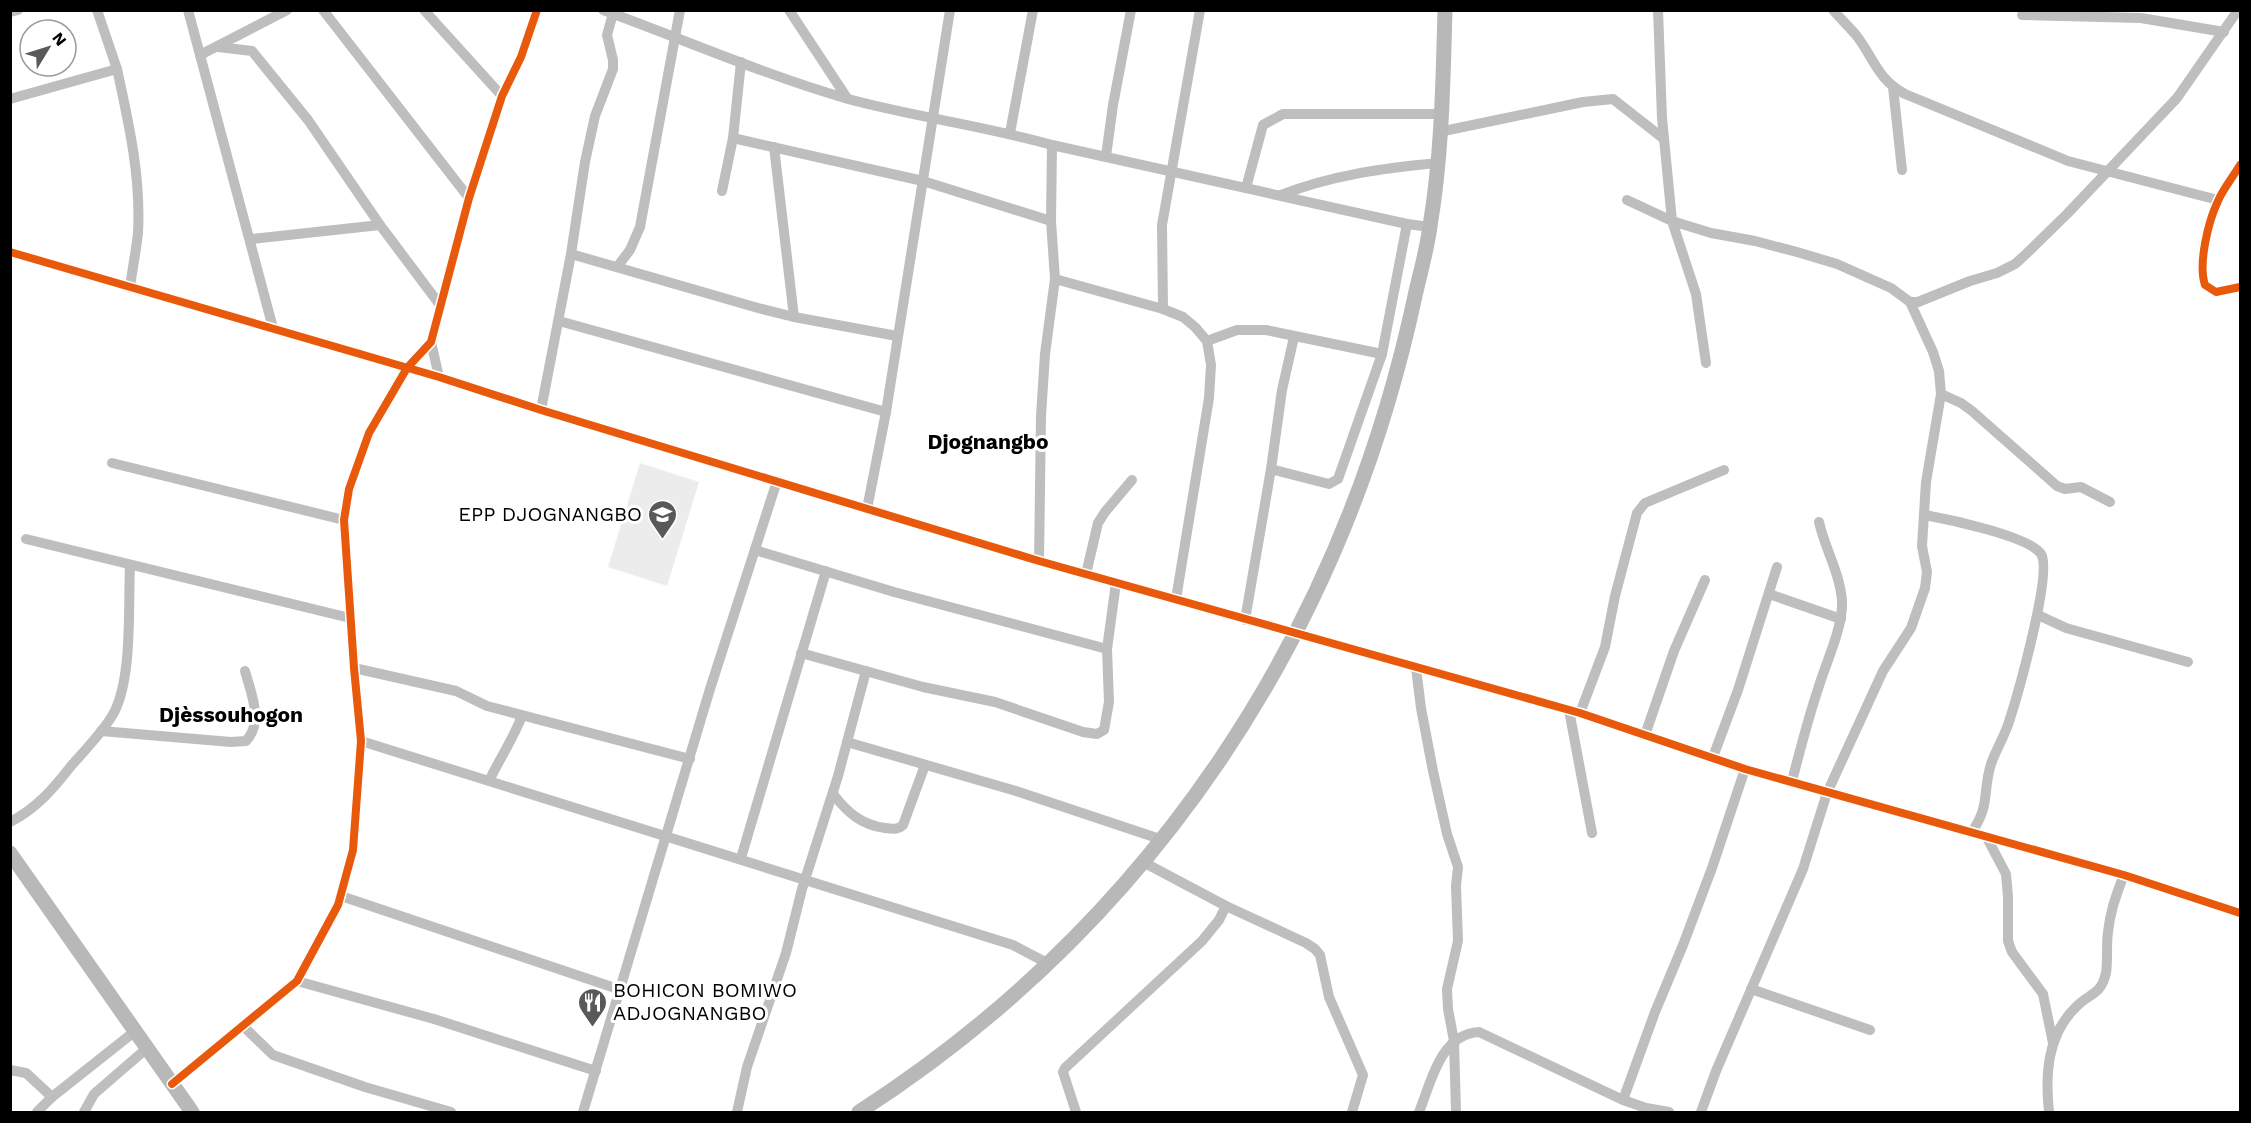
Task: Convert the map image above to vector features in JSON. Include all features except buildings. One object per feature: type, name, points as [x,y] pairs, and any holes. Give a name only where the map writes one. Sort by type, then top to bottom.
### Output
[{"type":"main road","points":[[859,1113],[959,1041],[1086,925],[1162,840],[1212,773],[1240,731],[1296,634],[1351,513],[1398,369],[1430,227],[1438,163],[1443,11]]},
{"type":"main road","points":[[10,853],[192,1113]]},
{"type":"street","points":[[10,12],[18,10]]},
{"type":"street","points":[[97,10],[117,69],[134,149],[138,190],[138,234],[130,288]]},
{"type":"street","points":[[188,10],[273,328]]},
{"type":"street","points":[[200,55],[286,10]]},
{"type":"street","points":[[323,10],[469,198]]},
{"type":"street","points":[[424,10],[502,96]]},
{"type":"street","points":[[172,1084],[297,981],[341,896],[353,850],[361,741],[344,520],[349,489],[369,433],[407,368],[430,342],[469,198],[502,96],[525,47],[537,10]]},
{"type":"street","points":[[617,267],[630,250],[640,227],[680,10]]},
{"type":"street","points":[[789,10],[847,98]]},
{"type":"street","points":[[867,509],[886,412],[950,10]]},
{"type":"street","points":[[1010,133],[1033,10]]},
{"type":"street","points":[[1107,156],[1113,105],[1131,10]]},
{"type":"street","points":[[1163,309],[1162,225],[1200,10]]},
{"type":"street","points":[[1658,10],[1664,139],[1672,221],[1696,294],[1706,363]]},
{"type":"street","points":[[1833,10],[1857,36],[1879,73],[1893,87],[2061,159],[2218,200]]},
{"type":"street","points":[[1911,302],[1918,302],[1997,273],[2015,264],[2047,234],[2177,98],[2238,10]]},
{"type":"street","points":[[541,410],[571,254],[585,162],[595,116],[613,69],[607,35],[610,12],[741,62],[847,98],[1407,224],[1430,227]]},
{"type":"street","points":[[2022,15],[2141,18],[2224,32]]},
{"type":"street","points":[[251,29],[252,51],[308,120],[380,225],[440,305]]},
{"type":"street","points":[[218,47],[252,51]]},
{"type":"street","points":[[722,191],[733,138],[741,62]]},
{"type":"street","points":[[10,99],[117,69]]},
{"type":"street","points":[[1893,87],[1902,170]]},
{"type":"street","points":[[1439,132],[1583,102],[1613,99],[1664,139]]},
{"type":"street","points":[[1246,188],[1263,125],[1283,114],[1440,114]]},
{"type":"street","points":[[733,138],[923,181],[1052,221]]},
{"type":"street","points":[[1039,561],[1041,416],[1045,354],[1055,279],[1052,145]]},
{"type":"street","points":[[774,147],[794,317]]},
{"type":"street","points":[[1281,195],[1310,183],[1380,168],[1438,163]]},
{"type":"street","points":[[2241,165],[2218,200],[2205,246],[2204,280],[2208,288],[2216,292],[2241,287]]},
{"type":"street","points":[[1627,200],[1672,221],[1837,264],[1891,288],[1911,302],[1934,352],[1939,371],[1941,394],[1926,482],[1922,546],[1927,572],[1925,588],[1911,628],[1883,671],[1827,793],[1803,869],[1710,1086],[1701,1113]]},
{"type":"street","points":[[1271,469],[1329,484],[1338,479],[1382,354],[1407,224]]},
{"type":"street","points":[[251,239],[380,225]]},
{"type":"street","points":[[10,252],[439,377],[1039,561],[1574,712],[1827,793],[2124,875],[2241,913]]},
{"type":"street","points":[[571,254],[730,301],[794,317],[897,336]]},
{"type":"street","points":[[1055,279],[1184,317],[1207,341],[1211,365],[1209,398],[1176,599]]},
{"type":"street","points":[[559,321],[886,412]]},
{"type":"street","points":[[1207,341],[1237,330],[1266,330],[1382,354]]},
{"type":"street","points":[[1245,620],[1282,390],[1294,337]]},
{"type":"street","points":[[430,342],[439,377]]},
{"type":"street","points":[[1941,394],[1972,411],[2057,486],[2065,489],[2081,487],[2110,502]]},
{"type":"street","points":[[112,463],[344,520]]},
{"type":"street","points":[[1592,833],[1574,712],[1605,647],[1615,596],[1637,513],[1645,503],[1724,470]]},
{"type":"street","points":[[1086,574],[1098,523],[1131,480]]},
{"type":"street","points":[[583,1113],[777,481]]},
{"type":"street","points":[[1925,515],[1974,525],[2024,543],[2038,550],[2044,560],[2038,615],[2009,722],[1991,765],[1985,807],[1971,833]]},
{"type":"street","points":[[1792,781],[1840,619],[1842,602],[1839,580],[1823,543],[1819,522]]},
{"type":"street","points":[[26,538],[350,618]]},
{"type":"street","points":[[755,550],[894,592],[1107,649]]},
{"type":"street","points":[[10,822],[25,815],[40,802],[101,731],[116,708],[126,669],[130,565]]},
{"type":"street","points":[[1713,757],[1728,719],[1777,567]]},
{"type":"street","points":[[741,858],[826,571]]},
{"type":"street","points":[[1645,735],[1674,651],[1705,580]]},
{"type":"street","points":[[801,653],[923,687],[995,702],[1083,732],[1097,734],[1104,730],[1108,715],[1107,649],[1116,583]]},
{"type":"street","points":[[1769,594],[1840,619]]},
{"type":"street","points":[[2038,615],[2066,628],[2188,662]]},
{"type":"street","points":[[354,668],[456,691],[487,706],[690,759]]},
{"type":"street","points":[[1416,668],[1433,771],[1447,834],[1458,867],[1458,941],[1447,989],[1454,1041],[1456,1113]]},
{"type":"street","points":[[101,731],[231,742],[246,741],[254,727],[255,713],[245,671]]},
{"type":"street","points":[[736,1113],[747,1067],[786,953],[866,671]]},
{"type":"street","points":[[489,781],[502,752],[512,740],[522,716]]},
{"type":"street","points":[[361,741],[741,858],[1013,945],[1047,963]]},
{"type":"street","points":[[847,742],[1026,794],[1162,840]]},
{"type":"street","points":[[832,794],[861,822],[885,828],[900,828],[925,765]]},
{"type":"street","points":[[1623,1100],[1654,1011],[1683,945],[1712,868],[1745,768]]},
{"type":"street","points":[[1987,838],[2006,874],[2008,941],[2012,952],[2043,994],[2053,1043]]},
{"type":"street","points":[[1143,862],[1226,906],[1306,943],[1320,955],[1329,997],[1363,1075],[1352,1113]]},
{"type":"street","points":[[2049,1113],[2048,1065],[2053,1043],[2060,1027],[2075,1007],[2099,990],[2106,974],[2107,933],[2112,903],[2124,875]]},
{"type":"street","points":[[341,896],[621,990]]},
{"type":"street","points":[[1076,1113],[1063,1072],[1065,1068],[1202,942],[1219,920],[1226,906]]},
{"type":"street","points":[[297,981],[434,1019],[596,1071]]},
{"type":"street","points":[[1751,989],[1870,1030]]},
{"type":"street","points":[[243,1026],[273,1055],[451,1113]]},
{"type":"street","points":[[37,1113],[52,1097],[134,1032]]},
{"type":"street","points":[[1419,1113],[1436,1067],[1454,1041],[1479,1032],[1623,1100],[1669,1113]]},
{"type":"street","points":[[84,1113],[89,1101],[99,1088],[146,1049]]},
{"type":"street","points":[[10,1070],[26,1073],[52,1097]]},
{"type":"shaded area","points":[[640,463],[699,482],[667,586],[608,567]]},
{"type":"cycle path","points":[[172,1084],[297,981],[338,905],[353,850],[361,741],[344,520],[349,489],[369,433],[407,368],[431,342],[469,198],[502,96],[521,57],[537,10]]},
{"type":"cycle path","points":[[2240,165],[2214,210],[2203,255],[2205,285],[2216,292],[2240,287]]},
{"type":"cycle path","points":[[10,252],[439,377],[1039,561],[1580,713],[1745,769],[2124,875],[2240,913]]},
{"type":"place","name":"EPP DJOGNANGBO","points":[[663,540]]},
{"type":"place","name":"BOHICON BOMIWO ADJOGNANGBO","points":[[592,1028]]},
{"type":"district","name":"Djognangbo","points":[[988,441]]},
{"type":"district","name":"Djèssouhogon","points":[[231,714]]}]
